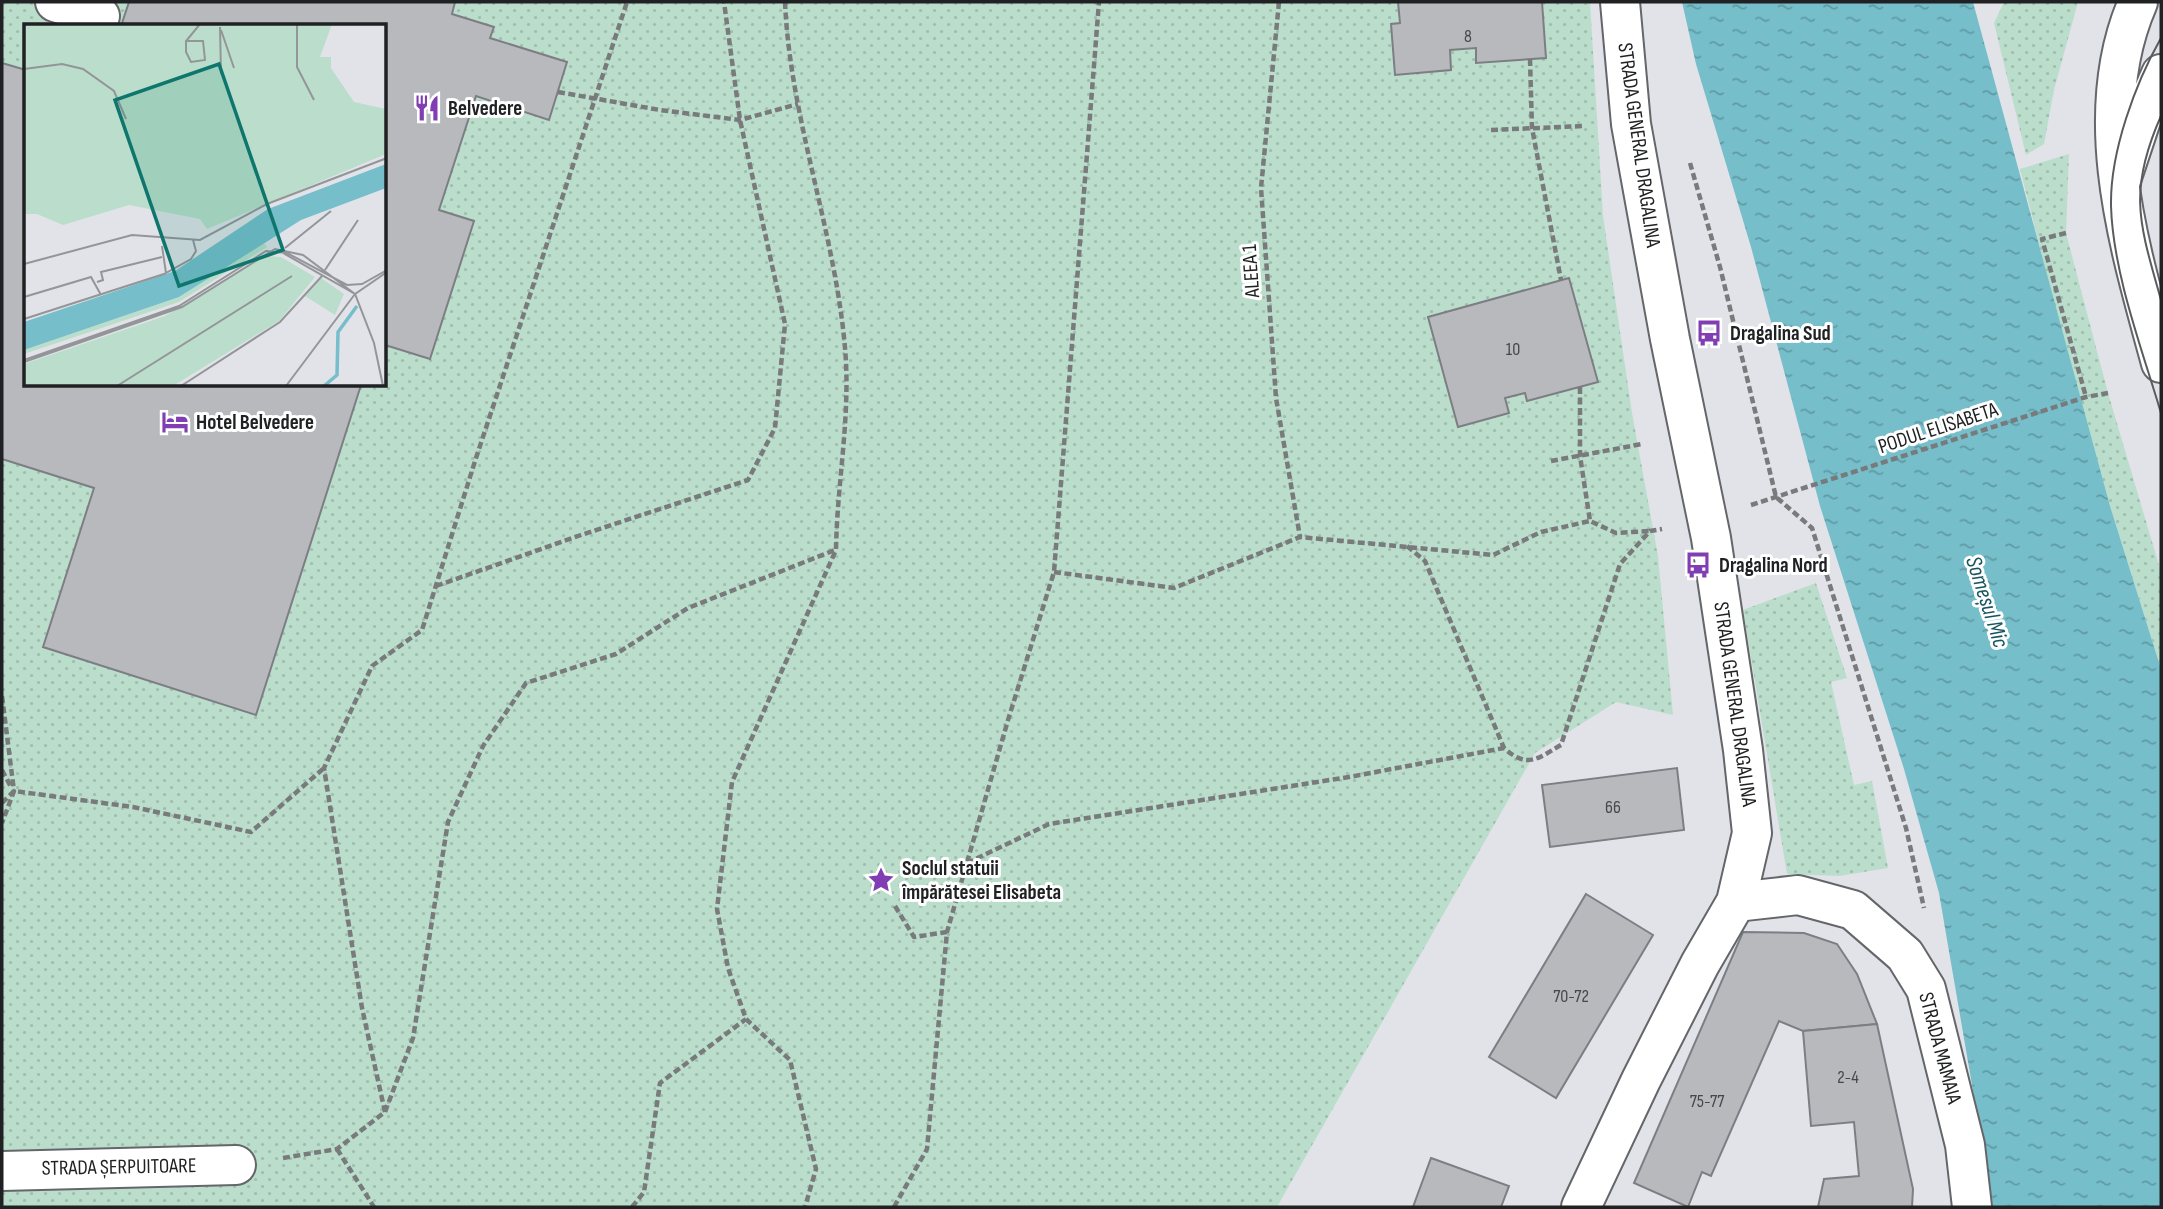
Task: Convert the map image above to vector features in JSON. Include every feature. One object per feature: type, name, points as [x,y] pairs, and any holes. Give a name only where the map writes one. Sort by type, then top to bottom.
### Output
[{"type":"street","points":[[55,2],[100,16]]},
{"type":"street","name":"STRADA GENERAL DRAGALINA","points":[[1581,1207],[1653,1056],[1700,964],[1736,902],[1752,833],[1711,538],[1670,338],[1636,150],[1620,2]]},
{"type":"street","points":[[2138,2],[2130,19],[2117,81],[2115,120],[2120,183],[2134,262],[2161,363]]},
{"type":"street","points":[[2120,183],[2141,120],[2161,74]]},
{"type":"street","name":"STRADA MAMAIA","points":[[1736,902],[1798,895],[1853,910],[1905,955],[1926,989],[1965,1144],[1972,1207]]},
{"type":"street","name":"STRADA ȘERPUITOARE","points":[[2,1171],[236,1165]]},
{"type":"path","points":[[14,791],[133,807],[251,832],[324,768],[372,666],[422,630],[627,2]]},
{"type":"path","points":[[436,586],[748,480],[775,428],[785,324],[740,120],[724,2]]},
{"type":"path","points":[[785,2],[786,34],[798,104],[833,255],[845,349],[846,435],[836,550],[732,782],[717,909],[728,968],[746,1019],[790,1060],[816,1169],[805,1207]]},
{"type":"path","points":[[894,1207],[927,1149],[947,932],[1054,572],[1099,2]]},
{"type":"path","name":"ALEEA 1","points":[[1279,2],[1261,188],[1276,398],[1300,537]]},
{"type":"path","points":[[1530,59],[1532,128],[1560,280]]},
{"type":"path","points":[[558,92],[740,120],[798,104]]},
{"type":"path","points":[[1492,130],[1597,125]]},
{"type":"path","points":[[1686,152],[1720,267],[1776,497],[1812,528],[1906,828],[1927,920]]},
{"type":"path","points":[[2066,233],[2042,239],[2086,397]]},
{"type":"path","points":[[1580,387],[1580,457],[1590,521]]},
{"type":"path","name":"PODUL ELISABETA","points":[[1800,489],[2086,397],[2108,393]]},
{"type":"path","points":[[1551,460],[1644,444]]},
{"type":"path","points":[[1054,572],[1174,588],[1300,537],[1493,555],[1541,533],[1590,521],[1616,533],[1650,531]]},
{"type":"path","points":[[1407,546],[1425,561],[1504,748],[1516,759],[1535,760],[1561,745],[1620,564],[1635,548]]},
{"type":"path","points":[[236,1165],[337,1149],[385,1112],[413,1038],[448,822],[483,746],[526,683],[616,654],[688,608],[836,550]]},
{"type":"path","points":[[2,696],[14,791],[2,823]]},
{"type":"path","points":[[967,863],[1049,824],[1349,777],[1504,748]]},
{"type":"path","points":[[324,768],[362,1008],[385,1112]]},
{"type":"path","points":[[2,770],[14,791]]},
{"type":"path","points":[[2,803],[14,791]]},
{"type":"path","points":[[895,906],[914,937],[947,932]]},
{"type":"path","points":[[632,1207],[644,1192],[660,1083],[746,1019]]},
{"type":"path","points":[[337,1149],[374,1207]]},
{"type":"green space","points":[[2,2],[1590,2],[1603,216],[1632,413],[1658,556],[1673,715],[1616,702],[1535,753],[1277,1207],[2,1207]]},
{"type":"green space","points":[[2004,2],[2078,2],[2054,90],[2044,144],[2026,155],[1994,23]]},
{"type":"green space","points":[[2069,154],[2066,233],[2108,393],[2161,572],[2161,669],[2110,506],[2063,339],[2020,169]]},
{"type":"green space","points":[[1816,583],[1847,678],[1831,682],[1854,785],[1872,781],[1888,868],[1839,876],[1787,874],[1743,610]]},
{"type":"water","name":"Someșul Mic","points":[[1682,2],[1973,2],[2110,506],[2161,669],[2161,1207],[1993,1207],[1939,893],[1904,769],[1820,506],[1751,247],[1696,64]]},
{"type":"building","points":[[129,2],[455,2],[452,14],[494,27],[490,38],[567,62],[549,120],[476,96],[439,210],[474,221],[430,359],[387,346],[387,24],[122,24]]},
{"type":"building","points":[[1398,2],[1542,2],[1546,58],[1476,63],[1476,48],[1450,50],[1451,70],[1395,75],[1391,24],[1400,23]]},
{"type":"building","name":"Hotel Belvedere","points":[[2,63],[24,69],[24,387],[360,387],[256,715],[43,647],[94,488],[2,459]]},
{"type":"building","points":[[1569,278],[1598,382],[1527,401],[1525,393],[1505,398],[1509,413],[1458,427],[1428,317]]},
{"type":"building","points":[[1677,768],[1684,830],[1550,847],[1542,785]]},
{"type":"building","points":[[1586,894],[1653,935],[1556,1098],[1489,1057]]},
{"type":"building","points":[[1743,932],[1804,933],[1837,944],[1857,974],[1877,1024],[1803,1031],[1779,1021],[1711,1176],[1702,1172],[1688,1207],[1634,1183]]},
{"type":"building","points":[[1877,1024],[1913,1189],[1912,1207],[1818,1207],[1824,1179],[1859,1176],[1854,1122],[1811,1126],[1803,1031]]},
{"type":"building","points":[[1431,1158],[1509,1186],[1501,1207],[1413,1207]]},
{"type":"tram line","points":[[2161,38],[2142,76],[2126,119],[2115,163],[2111,206],[2123,284],[2161,413]]},
{"type":"tram line","points":[[2161,116],[2144,166],[2140,208],[2147,250],[2161,300]]},
{"type":"place","name":"Belvedere","points":[[427,108]]},
{"type":"place","name":"Dragalina Sud","points":[[1709,333]]},
{"type":"place","name":"Hotel Belvedere","points":[[175,422]]},
{"type":"place","name":"Dragalina Nord","points":[[1698,565]]},
{"type":"place","name":"Soclul statuii împărătesei Elisabeta","points":[[881,880]]}]
